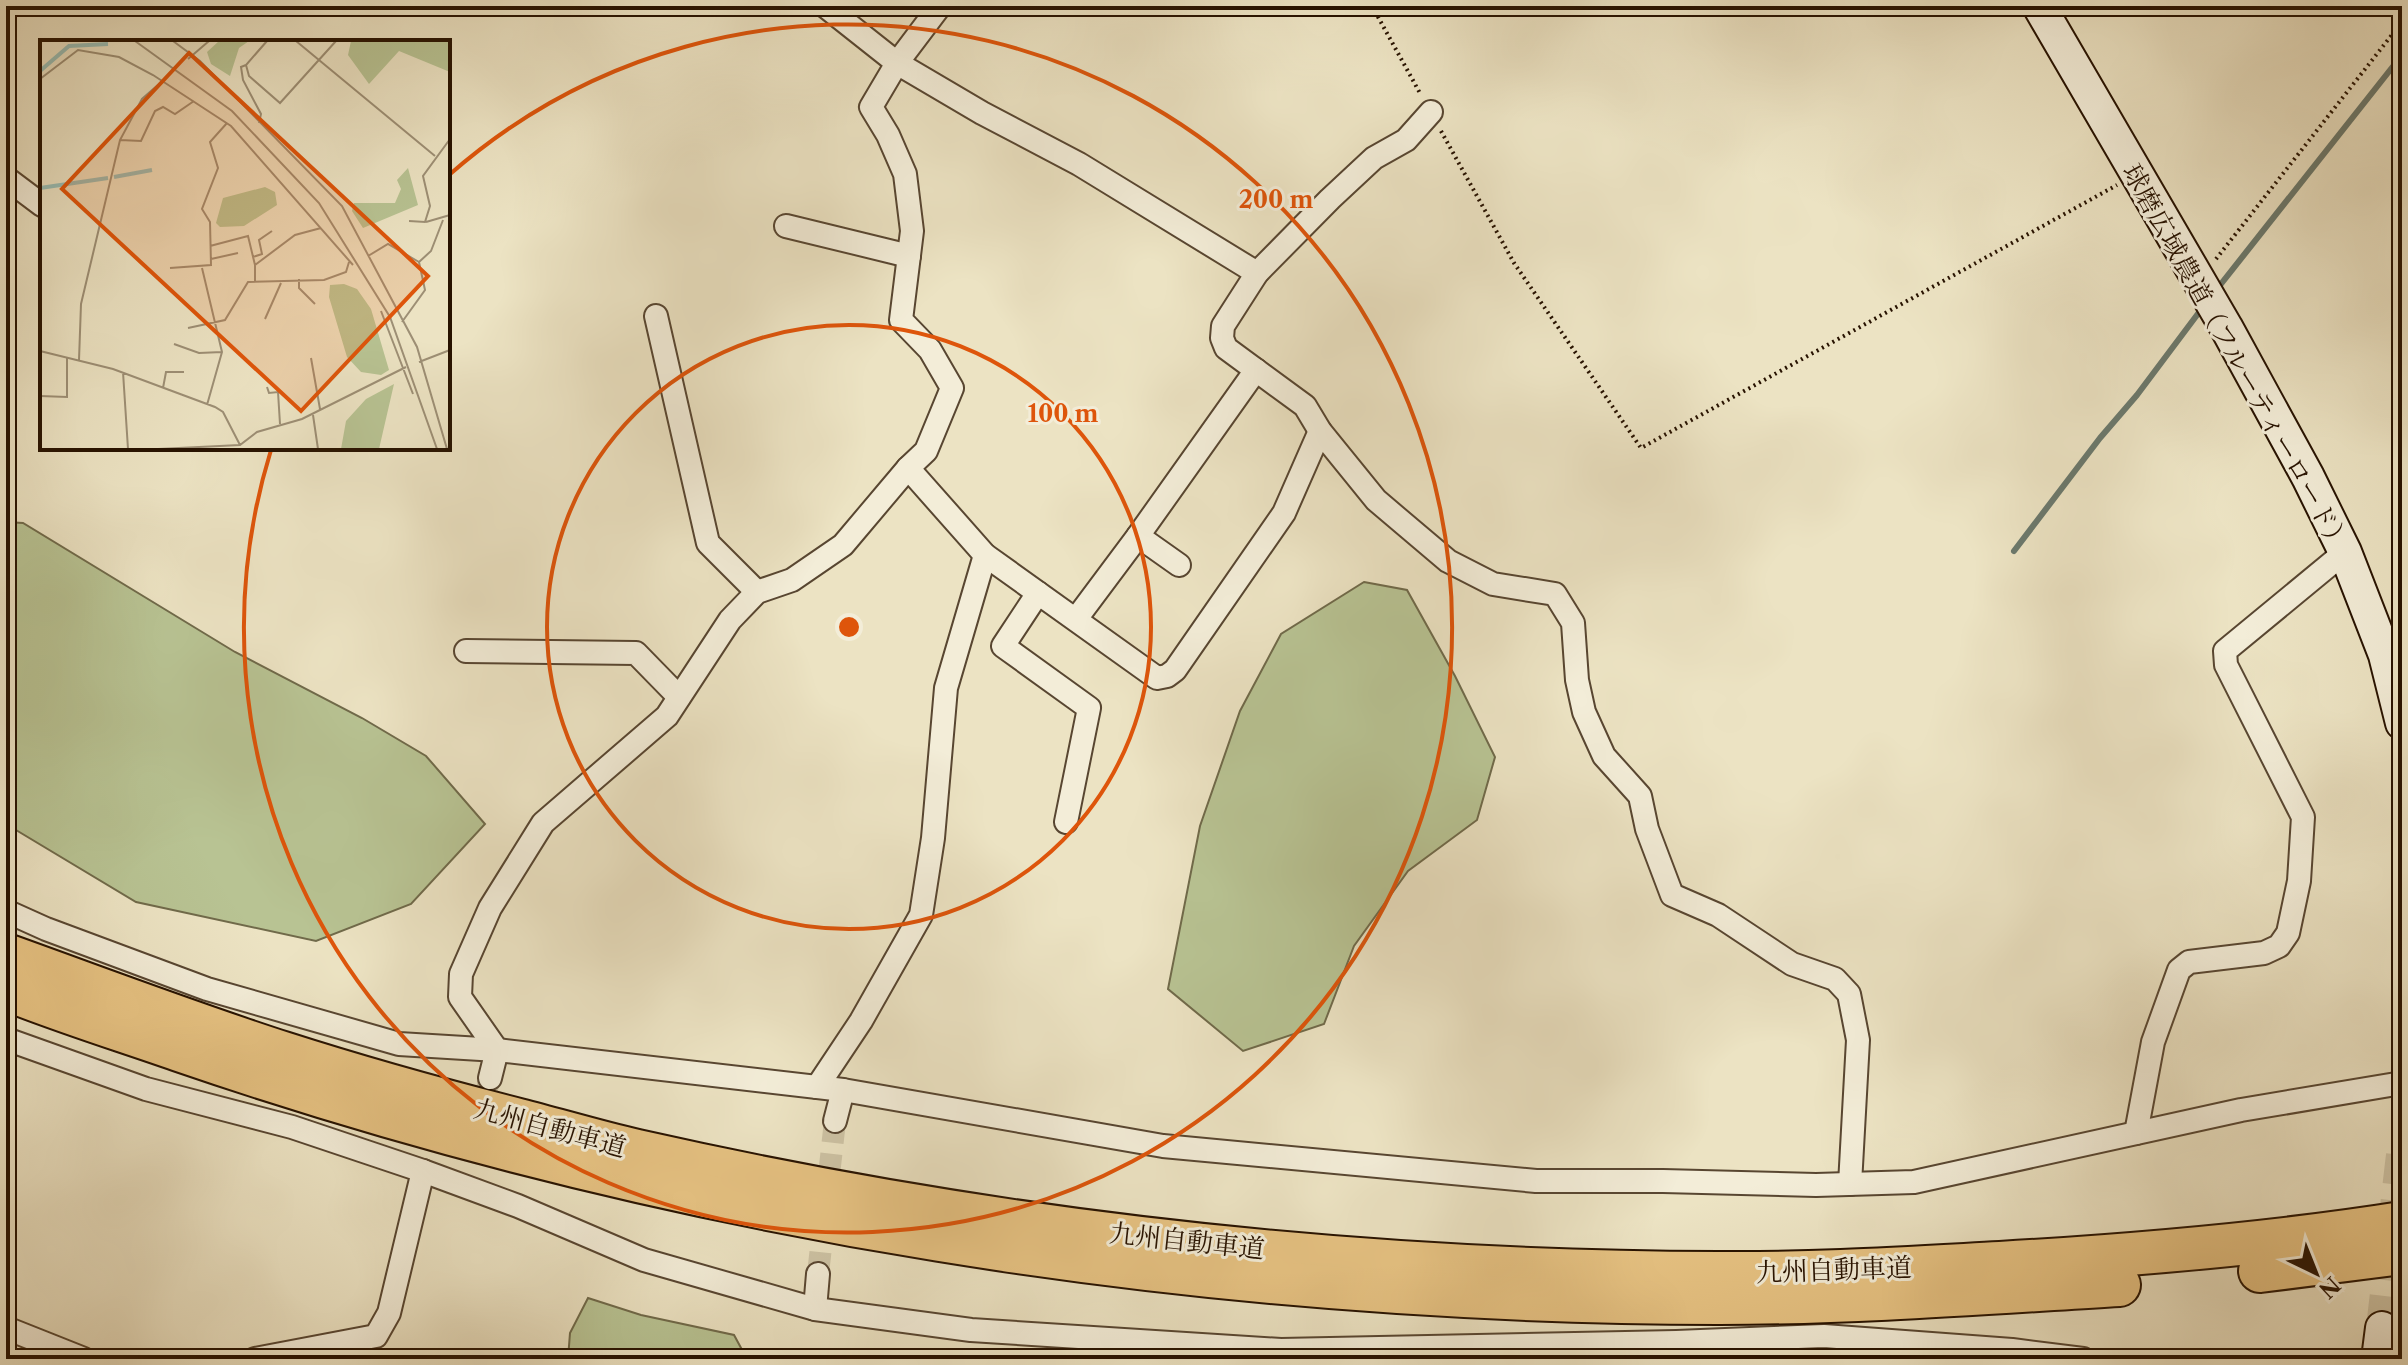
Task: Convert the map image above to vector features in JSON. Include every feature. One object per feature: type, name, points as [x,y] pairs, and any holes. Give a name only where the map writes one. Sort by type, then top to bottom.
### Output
[{"type":"highway","name":"九州自動車道","points":[[6,955],[283,1053],[457,1104],[636,1151],[949,1211],[1095,1232],[1414,1262],[1689,1273],[1880,1270],[2152,1254],[2402,1223]]},
{"type":"highway","name":"九州自動車道","points":[[6,989],[271,1081],[446,1132],[628,1179],[800,1216],[1104,1264],[1410,1293],[1736,1303],[1884,1300],[2154,1283],[2402,1253]]},
{"type":"highway","points":[[2152,1254],[2402,1208]]},
{"type":"street","points":[[825,6],[897,63],[982,113],[1079,164],[1257,273]]},
{"type":"street","points":[[490,1078],[497,1050],[460,997],[461,974],[490,908],[543,823],[667,716],[730,620],[757,592],[792,580],[843,545],[926,451],[952,388],[930,350],[901,320],[912,231],[905,174],[888,135],[871,107],[897,63],[940,6]]},
{"type":"street","name":"球磨広域農道（フルーティーロード）","points":[[2039,6],[2226,327],[2301,463],[2345,552],[2385,655],[2402,723]]},
{"type":"street","points":[[1431,112],[1406,140],[1363,168],[1257,273],[1223,326],[1222,338],[1226,348],[1305,406],[1320,431],[1376,500],[1448,561],[1493,584],[1555,594],[1573,623],[1577,680],[1584,712],[1604,756],[1640,796],[1647,829],[1672,895],[1718,915],[1792,964],[1835,979],[1849,994],[1858,1040],[1850,1184]]},
{"type":"street","points":[[6,178],[40,204]]},
{"type":"street","points":[[786,226],[909,256]]},
{"type":"street","points":[[656,316],[708,543],[757,592]]},
{"type":"street","points":[[1076,619],[1256,370]]},
{"type":"street","points":[[908,468],[985,555],[1157,678],[1175,670],[1284,513],[1320,431]]},
{"type":"street","points":[[1138,536],[1179,565]]},
{"type":"street","points":[[2136,1133],[2153,1042],[2179,970],[2189,962],[2264,953],[2279,946],[2288,933],[2299,881],[2303,817],[2226,665],[2225,651],[2345,552]]},
{"type":"street","points":[[817,1087],[861,1021],[921,915],[933,838],[946,688],[985,555]]},
{"type":"street","points":[[1038,593],[1003,646],[1089,708],[1066,822]]},
{"type":"street","points":[[466,651],[636,653],[679,697]]},
{"type":"street","points":[[6,911],[207,989],[399,1044],[497,1050],[843,1090],[1163,1146],[1536,1181],[1914,1182],[2241,1110],[2402,1083]]},
{"type":"street","points":[[6,1039],[146,1089],[292,1127],[423,1171],[518,1206],[644,1260],[815,1309],[971,1330],[1281,1350],[1680,1351],[1824,1336],[2012,1350],[2083,1359]]},
{"type":"street","points":[[835,1121],[843,1090]]},
{"type":"street","points":[[460,1184],[467,1162]]},
{"type":"street","points":[[255,1359],[376,1336],[389,1313],[423,1171]]},
{"type":"street","points":[[815,1309],[818,1274]]},
{"type":"street","points":[[6,1328],[84,1359]]},
{"type":"path","points":[[1372,6],[1514,263],[1641,448],[2136,175]]},
{"type":"path","points":[[2198,282],[2402,22]]},
{"type":"green space","points":[[6,522],[23,523],[235,652],[362,718],[426,756],[485,824],[411,904],[316,941],[136,902],[6,824]]},
{"type":"green space","points":[[1364,582],[1407,590],[1495,757],[1477,820],[1408,871],[1354,946],[1324,1024],[1243,1051],[1168,989],[1200,826],[1240,711],[1281,634]]},
{"type":"green space","points":[[588,1298],[641,1315],[734,1335],[747,1359],[568,1359],[570,1333]]},
{"type":"waterway","points":[[2217,289],[2402,55]]},
{"type":"waterway","points":[[2014,551],[2203,307]]},
{"type":"tunnel","points":[[467,1162],[490,1078]]},
{"type":"tunnel","points":[[818,1274],[835,1121]]},
{"type":"tunnel","points":[[2382,1328],[2402,1155]]}]
